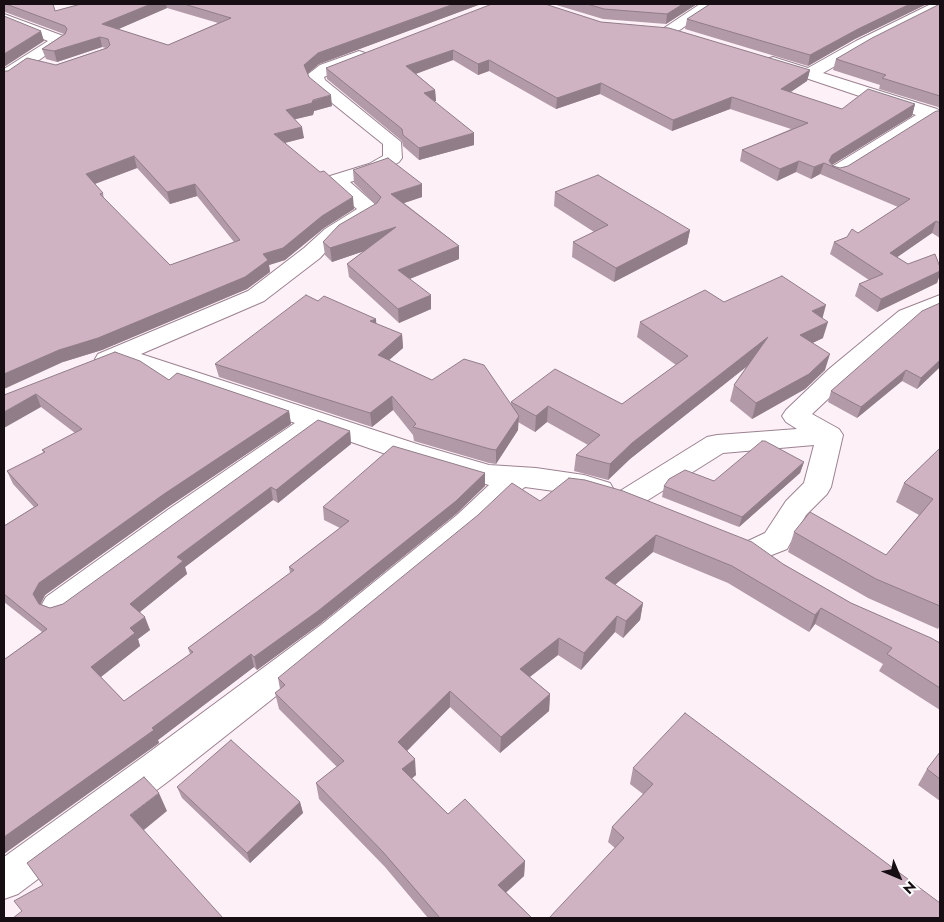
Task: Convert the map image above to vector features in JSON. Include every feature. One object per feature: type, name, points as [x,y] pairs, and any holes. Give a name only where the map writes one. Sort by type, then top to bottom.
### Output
[{"type":"street","points":[[669,31],[710,4]]},
{"type":"street","points":[[810,74],[862,44],[940,5]]},
{"type":"street","points":[[4,18],[60,40],[4,76]]},
{"type":"street","points":[[650,29],[669,31],[687,37]]},
{"type":"street","points":[[82,367],[110,358],[256,296],[312,253],[332,233],[370,210],[337,180],[376,168],[392,158],[392,142],[316,82],[316,75],[326,69],[378,48]]},
{"type":"street","points":[[762,59],[936,115]]},
{"type":"street","points":[[27,62],[51,67]]},
{"type":"street","points":[[837,172],[936,115]]},
{"type":"street","points":[[830,435],[796,416],[838,374],[907,316],[940,302]]},
{"type":"street","points":[[110,358],[119,354],[501,482],[584,485],[630,498],[656,509]]},
{"type":"street","points":[[57,606],[179,517],[318,420]]},
{"type":"street","points":[[630,498],[717,444],[830,435]]},
{"type":"street","points":[[759,549],[776,541],[796,508],[817,487],[830,435]]},
{"type":"street","points":[[4,880],[157,768],[332,634],[467,523],[501,482]]},
{"type":"street","points":[[734,539],[759,549],[782,566]]},
{"type":"building","points":[[6,4],[53,4],[55,11],[81,4],[151,4],[102,24],[168,45],[231,18],[184,4],[454,4],[318,53],[304,65],[309,77],[331,95],[313,100],[312,103],[286,110],[302,127],[274,134],[320,172],[324,171],[353,197],[322,216],[283,248],[263,254],[268,260],[245,277],[98,338],[59,350],[4,374],[4,71],[8,71],[27,58],[56,65],[107,48],[110,45],[108,39],[100,37],[54,51],[42,49],[65,34],[67,29],[65,26]],"holes":[[[134,156],[167,192],[195,184],[240,240],[170,265],[100,194],[103,193],[86,174]]]},
{"type":"building","points":[[492,4],[545,4],[601,22],[669,28],[810,70],[781,89],[842,109],[868,89],[915,104],[832,155],[829,161],[833,166],[840,168],[848,166],[936,111],[940,111],[940,223],[936,221],[890,253],[908,264],[935,254],[940,271],[881,299],[859,284],[883,274],[834,242],[847,237],[852,229],[858,233],[910,199],[824,163],[814,167],[799,161],[780,169],[742,150],[808,123],[732,97],[673,120],[601,83],[557,98],[489,60],[478,64],[453,50],[406,66],[435,90],[424,93],[474,133],[419,148],[403,135],[402,129],[326,68]]},
{"type":"building","points":[[587,4],[683,4],[667,14],[604,9]]},
{"type":"building","points":[[710,4],[910,4],[810,55],[687,19]]},
{"type":"building","points":[[940,4],[940,96],[882,78],[886,75],[836,59],[872,38]]},
{"type":"building","points":[[4,16],[41,31],[4,54]]},
{"type":"building","points":[[388,158],[422,184],[391,194],[459,246],[398,270],[431,295],[398,309],[347,264],[396,227],[330,248],[323,242],[339,225],[377,203],[381,197],[353,170]]},
{"type":"building","points":[[598,175],[690,230],[616,268],[573,242],[608,225],[555,192]]},
{"type":"building","points":[[782,276],[826,305],[812,311],[828,322],[800,335],[830,354],[809,374],[756,403],[734,385],[768,337],[632,443],[610,464],[576,455],[600,435],[548,406],[536,416],[511,402],[555,369],[622,404],[688,356],[640,322],[705,290],[724,302]]},
{"type":"building","points":[[306,295],[318,301],[324,296],[376,319],[370,321],[402,334],[378,355],[432,380],[464,359],[484,365],[519,416],[496,450],[413,427],[416,424],[392,396],[370,413],[215,364]]},
{"type":"building","points":[[940,303],[940,360],[921,378],[906,370],[861,407],[831,391],[922,311]]},
{"type":"building","points":[[115,352],[140,361],[169,380],[177,373],[289,411],[164,494],[39,583],[33,594],[39,604],[50,608],[63,604],[318,420],[350,431],[276,490],[271,487],[177,557],[183,561],[130,604],[145,617],[130,628],[135,633],[91,667],[124,701],[193,652],[188,648],[294,570],[289,567],[349,521],[323,507],[393,446],[485,473],[456,501],[318,611],[254,657],[251,654],[152,728],[154,730],[4,837],[4,658],[47,629],[4,594],[4,526],[38,505],[7,471],[45,452],[42,450],[82,429],[36,394],[4,412],[4,395]]},
{"type":"building","points":[[762,441],[804,462],[742,517],[664,486],[669,479],[685,470],[714,481]]},
{"type":"building","points":[[940,448],[940,606],[876,579],[794,532],[810,512],[886,555],[933,499],[904,483]]},
{"type":"building","points":[[569,478],[585,480],[623,491],[752,542],[783,564],[851,603],[940,643],[940,688],[887,654],[892,648],[821,608],[815,615],[732,566],[656,535],[605,578],[643,603],[626,621],[617,616],[584,653],[559,638],[520,669],[550,694],[501,737],[450,691],[398,742],[415,759],[402,769],[448,814],[465,799],[525,861],[498,885],[532,918],[440,918],[383,852],[316,783],[344,761],[275,693],[285,685],[278,678],[478,515],[512,483],[540,501]]},
{"type":"building","points":[[685,713],[940,903],[940,918],[549,918],[624,838],[612,827],[653,784],[633,768]]},
{"type":"building","points":[[231,740],[300,802],[247,853],[177,787]]},
{"type":"building","points":[[940,752],[940,779],[927,769]]},
{"type":"building","points":[[144,777],[159,793],[130,815],[223,918],[13,918],[22,911],[14,901],[43,885],[27,863]]}]
